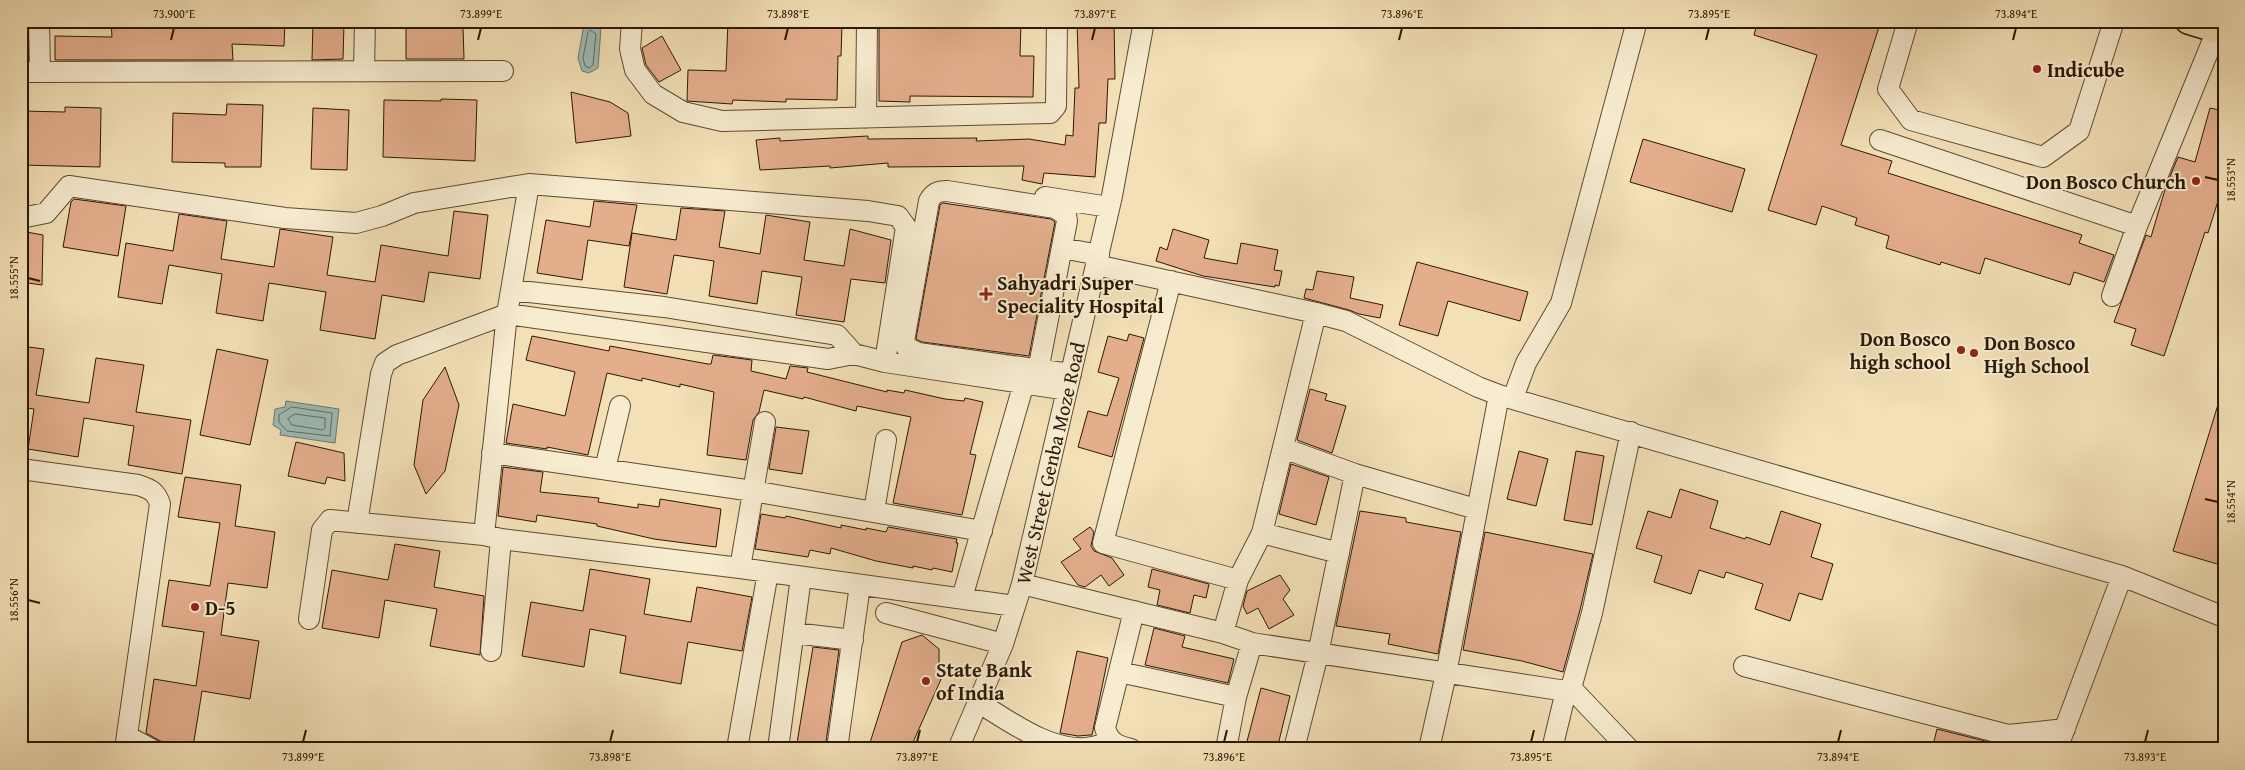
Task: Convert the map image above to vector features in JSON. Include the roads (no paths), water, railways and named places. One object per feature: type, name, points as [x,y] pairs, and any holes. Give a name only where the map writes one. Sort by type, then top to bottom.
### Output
[{"type":"main road","points":[[2188,21],[2220,31]]},
{"type":"street","points":[[39,21],[30,72],[503,71]]},
{"type":"street","points":[[364,72],[365,21]]},
{"type":"street","points":[[632,21],[630,49],[635,70],[653,94],[683,112],[722,122],[1050,113],[1056,106],[1057,21]]},
{"type":"street","points":[[866,118],[867,21]]},
{"type":"street","name":"West Street Genba Moze Road","points":[[958,749],[1003,644],[1022,584],[1109,207],[1129,111],[1144,21]]},
{"type":"street","points":[[1429,749],[1446,674],[1476,509],[1506,396],[1561,303],[1636,21]]},
{"type":"street","points":[[1908,21],[1888,89],[1911,120],[2044,157],[2079,131],[2114,21]]},
{"type":"street","points":[[2112,296],[2137,226],[2220,31]]},
{"type":"street","points":[[1880,140],[2137,226]]},
{"type":"street","points":[[941,181],[1109,207]]},
{"type":"street","points":[[21,218],[46,213],[69,186],[285,218],[356,223],[382,216],[414,203],[529,184],[858,210],[898,216],[906,227],[885,362]]},
{"type":"street","points":[[490,650],[493,537],[492,452],[506,314],[529,184]]},
{"type":"street","points":[[962,598],[982,531],[1037,375],[1068,249],[1067,221],[1066,215],[1055,208],[947,190],[932,194],[929,201],[904,341],[906,347],[918,352],[1037,375],[1069,382]]},
{"type":"street","points":[[1068,249],[1097,260],[1170,281],[1316,313],[1346,322],[1478,387],[2122,576],[2224,617]]},
{"type":"street","points":[[1170,281],[1103,543],[1238,580]]},
{"type":"street","points":[[511,290],[664,307],[838,335],[854,354]]},
{"type":"street","points":[[1223,633],[1238,580],[1262,534],[1316,313]]},
{"type":"street","points":[[357,522],[381,374],[385,363],[397,355],[506,314],[828,359],[854,354],[885,362],[1037,375],[1069,382]]},
{"type":"street","points":[[605,469],[620,406]]},
{"type":"street","points":[[740,568],[765,422]]},
{"type":"street","points":[[1552,749],[1592,613],[1631,432]]},
{"type":"street","points":[[874,512],[886,440]]},
{"type":"street","points":[[1283,448],[1355,474],[1476,509]]},
{"type":"street","points":[[492,452],[753,491],[982,531]]},
{"type":"street","points":[[21,469],[138,485],[149,488],[157,494],[160,504],[126,742],[152,749]]},
{"type":"street","points":[[1294,749],[1318,654],[1355,474]]},
{"type":"street","points":[[309,619],[322,530],[330,520],[493,537],[740,568],[1015,606]]},
{"type":"street","points":[[1262,534],[1339,553]]},
{"type":"street","points":[[737,749],[768,572]]},
{"type":"street","points":[[2057,749],[2122,576]]},
{"type":"street","points":[[778,749],[801,577]]},
{"type":"street","points":[[1022,584],[1223,633],[1252,643],[1446,674],[1568,690],[1629,749]]},
{"type":"street","points":[[837,749],[860,585]]},
{"type":"street","points":[[1131,749],[1118,746],[1108,739],[1105,728],[1134,611]]},
{"type":"street","points":[[886,613],[1003,644]]},
{"type":"street","points":[[794,633],[853,640]]},
{"type":"street","points":[[1226,749],[1236,698],[1252,643]]},
{"type":"street","points":[[1744,666],[2008,735],[2065,729]]},
{"type":"street","points":[[1119,672],[1236,698]]},
{"type":"street","points":[[978,702],[1018,727],[1044,740],[1071,747],[1092,747],[1111,740]]},
{"type":"water","points":[[584,24],[601,28],[598,68],[589,73],[582,71],[578,58]]},
{"type":"water","points":[[286,401],[339,409],[335,443],[280,435],[281,430],[273,425],[275,409],[285,407]]},
{"type":"place","name":"Indicube","points":[[2037,69]]},
{"type":"place","name":"Don Bosco Church","points":[[2196,181]]},
{"type":"place","name":"Sahyadri Super Speciality Hospital","points":[[986,294]]},
{"type":"place","name":"Don Bosco high school","points":[[1961,350]]},
{"type":"place","name":"Don Bosco High School","points":[[1974,353]]},
{"type":"place","name":"D-5","points":[[195,607]]},
{"type":"place","name":"State Bank of India","points":[[926,681]]}]
